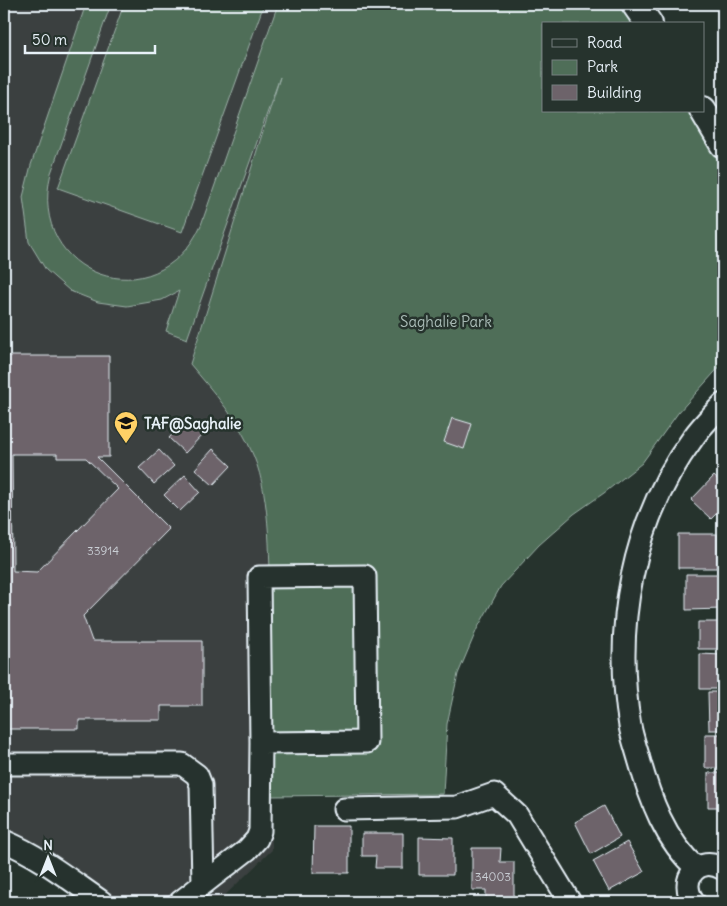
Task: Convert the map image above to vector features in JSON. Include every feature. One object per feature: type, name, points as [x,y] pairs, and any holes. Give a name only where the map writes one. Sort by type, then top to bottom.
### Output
[{"type":"main road","points":[[635,4],[648,22]]},
{"type":"main road","points":[[704,112],[723,144]]},
{"type":"street","points":[[696,868],[672,841],[653,802],[630,728],[624,683],[627,599],[645,527],[664,482],[693,437],[723,404]]},
{"type":"street","points":[[180,902],[246,850],[257,840],[260,831],[259,577],[365,576],[366,742],[261,743]]},
{"type":"street","points":[[4,764],[182,764],[197,775],[201,785],[203,884]]},
{"type":"street","points":[[344,809],[457,807],[494,794],[517,815],[570,902]]},
{"type":"street","points":[[4,841],[32,854],[102,902]]},
{"type":"street","points":[[694,902],[689,896],[687,888],[691,874],[696,868],[710,864],[723,869]]},
{"type":"shaded area","name":"TAF@Saghalie","points":[[4,4],[303,4],[190,364],[242,431],[255,457],[266,509],[270,565],[272,850],[218,902],[102,902],[4,841]]},
{"type":"green space","name":"Saghalie Park","points":[[86,4],[111,4],[51,173],[48,209],[57,238],[75,260],[100,274],[127,278],[155,272],[181,255],[201,225],[278,4],[635,4],[648,22],[542,22],[542,112],[704,112],[723,144],[723,363],[678,413],[642,463],[574,514],[539,545],[501,586],[477,629],[458,674],[447,724],[443,794],[272,796],[269,553],[264,492],[254,457],[241,431],[226,408],[190,364],[280,77],[187,339],[166,331],[179,291],[162,300],[127,306],[98,302],[70,291],[46,270],[29,242],[23,197],[31,165]]},
{"type":"green space","points":[[124,4],[264,4],[182,232],[58,188]]},
{"type":"building","name":"TAF@Saghalie","points":[[4,356],[109,356],[109,457],[97,457],[169,529],[83,616],[92,641],[202,641],[202,706],[161,706],[161,720],[79,720],[79,729],[4,729]],"holes":[[[12,454],[57,454],[57,458],[86,458],[118,489],[37,572],[13,571]]]},
{"type":"building","points":[[452,418],[472,424],[464,449],[444,442]]},
{"type":"building","points":[[187,419],[203,434],[185,453],[169,438]]},
{"type":"building","points":[[213,449],[231,466],[213,485],[195,469]]},
{"type":"building","points":[[159,450],[174,466],[154,484],[139,468]]},
{"type":"building","points":[[185,475],[200,492],[180,511],[164,495]]},
{"type":"building","points":[[714,476],[723,484],[723,515],[719,511],[711,519],[691,500]]},
{"type":"building","points":[[678,534],[717,534],[717,568],[678,568]]},
{"type":"building","points":[[686,574],[723,574],[723,609],[686,610]]},
{"type":"building","points":[[698,622],[723,622],[723,649],[698,649]]},
{"type":"building","points":[[700,654],[723,655],[723,689],[700,689]]},
{"type":"building","points":[[708,692],[723,692],[723,730],[709,730]]},
{"type":"building","points":[[705,734],[723,734],[723,768],[705,768]]},
{"type":"building","points":[[708,773],[723,773],[723,807],[708,807]]},
{"type":"building","points":[[604,806],[620,837],[591,854],[575,822]]},
{"type":"building","points":[[314,826],[349,826],[349,873],[313,873]]},
{"type":"building","points":[[362,833],[403,833],[403,868],[375,868],[376,856],[362,856]]},
{"type":"building","points":[[419,837],[453,838],[453,875],[419,875]]},
{"type":"building","points":[[627,842],[644,872],[609,891],[593,861]]},
{"type":"building","points":[[472,848],[501,848],[500,862],[514,862],[514,902],[486,902],[486,890],[472,890]]},
{"type":"place","name":"TAF@Saghalie","points":[[126,444]]}]
